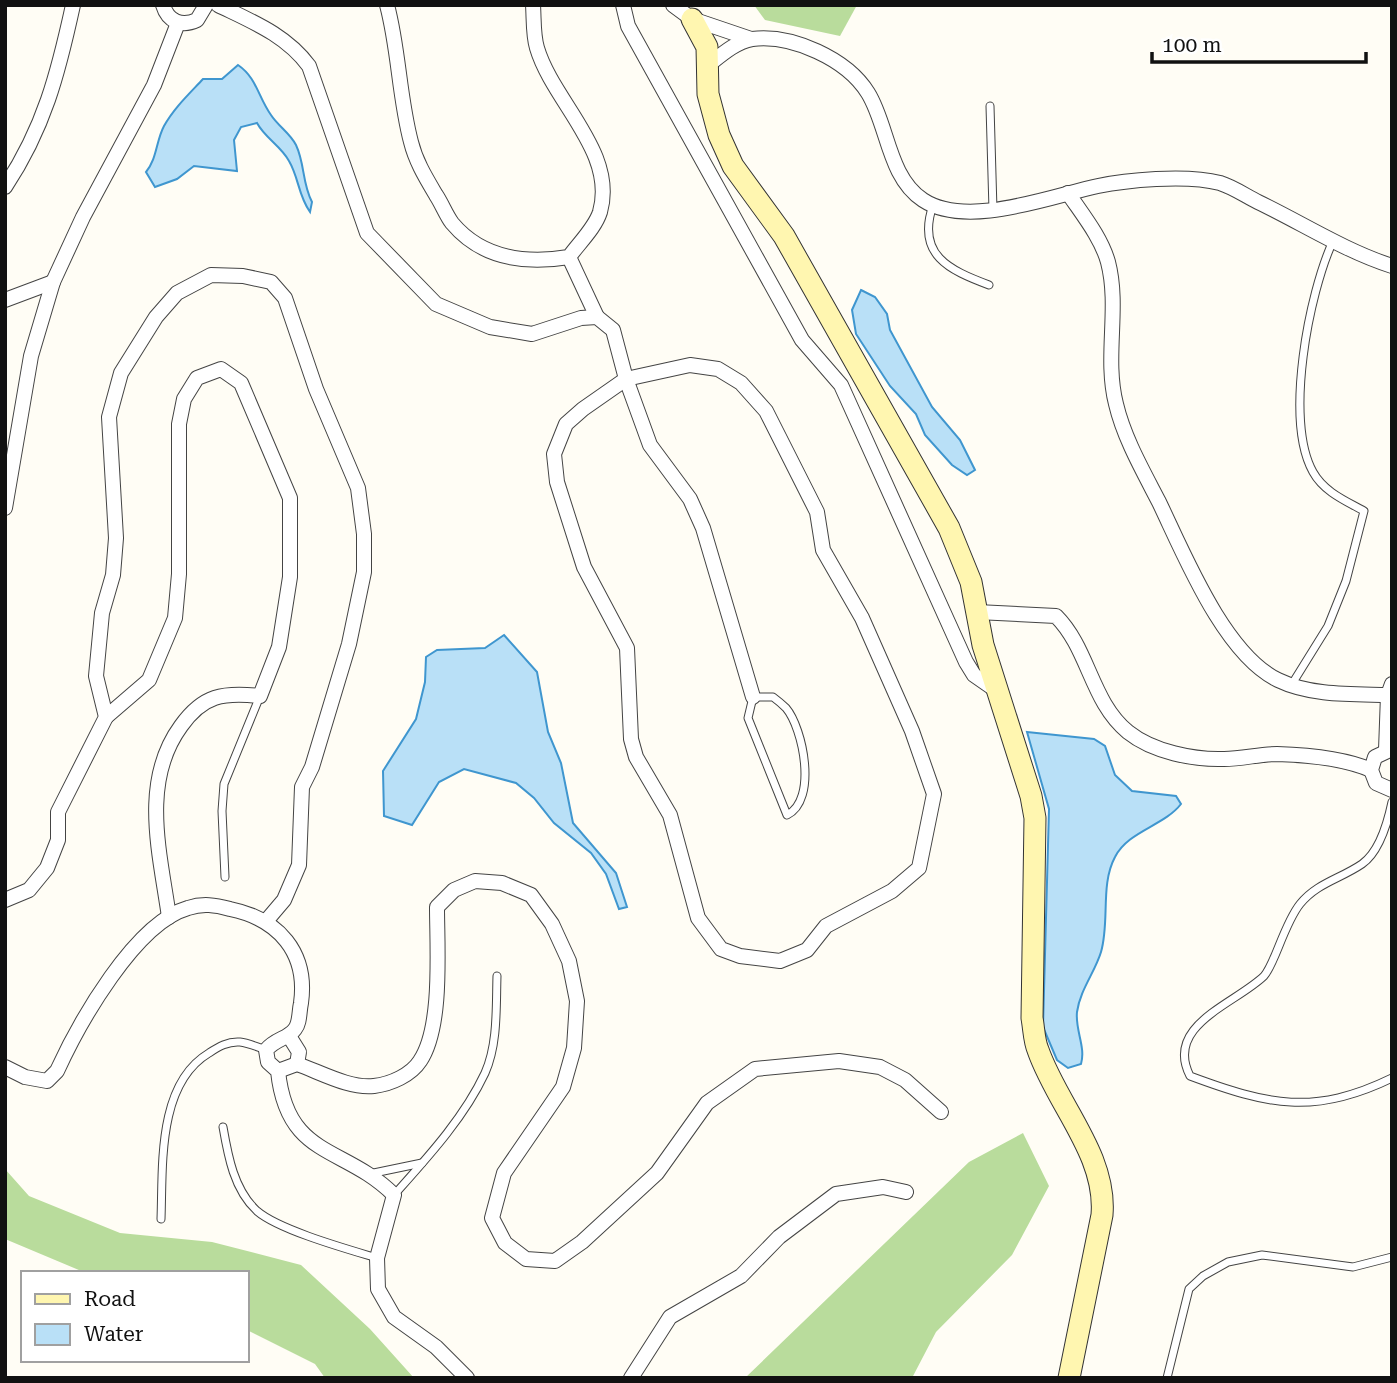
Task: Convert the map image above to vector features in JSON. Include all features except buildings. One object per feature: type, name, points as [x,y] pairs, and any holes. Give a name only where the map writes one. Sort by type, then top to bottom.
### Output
[{"type":"street","points":[[5,187],[30,149],[56,78],[73,5]]},
{"type":"street","points":[[163,5],[170,18],[178,23],[197,20],[206,5]]},
{"type":"street","points":[[218,5],[270,30],[295,47],[309,66],[367,233],[436,304],[490,327],[531,334],[581,318],[597,317]]},
{"type":"street","points":[[387,5],[396,36],[411,141],[420,169],[452,222],[472,240],[517,261],[569,257]]},
{"type":"street","points":[[533,5],[537,48],[563,103],[598,163],[600,212],[569,257]]},
{"type":"street","points":[[623,5],[628,26],[802,340],[841,386],[966,662],[974,675],[997,691]]},
{"type":"street","points":[[673,5],[751,39],[789,41],[834,61],[860,81],[870,95],[907,185],[923,201],[950,210],[993,211],[1102,185],[1157,179],[1221,184],[1334,238],[1362,256],[1392,266]]},
{"type":"street","points":[[690,12],[707,47],[708,94],[719,135],[733,166],[784,236],[949,528],[971,582],[997,691],[1031,796],[1035,818],[1032,996],[1037,1049],[1097,1171],[1104,1192],[1102,1215],[1069,1378]]},
{"type":"street","points":[[5,508],[31,356],[53,282],[83,217],[154,85],[178,23]]},
{"type":"street","points":[[707,66],[729,48],[751,39]]},
{"type":"street","points":[[1068,193],[1107,260],[1112,286],[1109,370],[1116,407],[1131,447],[1210,605],[1252,663],[1278,680],[1329,692],[1390,690],[1389,750],[1375,757],[1371,770],[1376,783],[1392,790]]},
{"type":"street","points":[[569,257],[597,317],[613,330],[626,379],[650,445],[690,499],[703,528],[753,697]]},
{"type":"street","points":[[106,717],[96,676],[102,613],[113,575],[116,538],[109,417],[121,373],[156,317],[177,293],[211,275],[243,276],[271,282],[285,298],[316,389],[358,488],[364,534],[364,572],[349,643],[312,767],[302,787],[302,848],[299,865],[284,900],[267,920]]},
{"type":"street","points":[[5,300],[53,282]]},
{"type":"street","points":[[690,365],[718,369],[741,383],[766,411],[817,512],[823,550],[862,618],[912,731],[934,794],[919,868],[892,891],[826,926],[807,950],[780,961],[740,956],[721,949],[698,918],[670,815],[636,757],[631,739],[627,648],[584,567],[557,482],[554,454],[566,425],[600,395],[626,379],[690,365]]},
{"type":"street","points":[[5,900],[29,890],[47,868],[58,839],[58,811],[106,717],[149,680],[174,618],[179,574],[179,424],[184,399],[197,378],[221,369],[241,383],[290,498],[290,577],[279,647],[260,696],[217,695],[194,708],[164,752],[157,783],[157,831],[169,917]]},
{"type":"street","points":[[976,612],[1056,616],[1072,632],[1102,701],[1128,732],[1155,747],[1223,759],[1276,754],[1310,757],[1359,765],[1371,770]]},
{"type":"street","points":[[278,1071],[298,1064],[344,1081],[373,1086],[399,1079],[420,1062],[429,1041],[434,1008],[438,907],[454,890],[475,881],[502,883],[531,895],[552,923],[569,961],[577,1001],[574,1048],[563,1087],[504,1173],[495,1199],[492,1218],[505,1243],[526,1259],[555,1261],[582,1242],[657,1173],[707,1103],[755,1069],[839,1061],[880,1068],[905,1080],[941,1112]]},
{"type":"street","points":[[5,1067],[25,1077],[47,1081],[57,1071],[114,971],[169,917],[187,908],[209,904],[246,912],[267,920],[282,935],[304,982],[297,1027],[289,1037],[276,1039],[266,1049],[268,1062],[278,1071],[281,1097],[297,1128],[312,1144],[380,1181],[394,1195],[377,1258],[378,1289],[394,1317],[436,1347],[467,1378]]},
{"type":"street","points":[[289,1037],[299,1052],[298,1064]]},
{"type":"street","points":[[631,1378],[670,1317],[741,1276],[779,1237],[835,1194],[883,1187],[906,1192]]},
{"type":"lane","points":[[990,106],[993,211]]},
{"type":"lane","points":[[933,204],[928,221],[928,234],[937,257],[953,271],[989,285]]},
{"type":"lane","points":[[1292,684],[1328,626],[1346,581],[1364,511],[1333,495],[1313,473],[1303,441],[1301,398],[1313,295],[1319,271],[1334,238]]},
{"type":"lane","points":[[225,877],[222,811],[224,785],[260,696]]},
{"type":"lane","points":[[773,696],[788,709],[801,748],[807,779],[802,799],[794,811],[787,815],[748,718],[753,697],[773,696]]},
{"type":"lane","points":[[1392,802],[1387,825],[1364,863],[1312,890],[1285,926],[1267,973],[1199,1022],[1185,1043],[1184,1062],[1191,1076],[1279,1104],[1312,1102],[1370,1088],[1392,1078]]},
{"type":"lane","points":[[394,1195],[423,1163],[485,1072],[493,1045],[497,976]]},
{"type":"lane","points":[[161,1219],[166,1116],[187,1073],[201,1057],[223,1045],[239,1042],[266,1049]]},
{"type":"lane","points":[[223,1127],[236,1182],[257,1211],[326,1243],[377,1258]]},
{"type":"lane","points":[[365,1175],[423,1163]]},
{"type":"lane","points":[[1167,1378],[1189,1289],[1203,1276],[1228,1262],[1262,1255],[1353,1267],[1392,1257]]},
{"type":"green space","points":[[754,5],[857,5],[840,36],[765,20]]},
{"type":"green space","points":[[1023,1133],[1049,1186],[1012,1255],[936,1332],[912,1378],[745,1378],[969,1162]]},
{"type":"green space","points":[[5,1169],[29,1196],[120,1233],[212,1242],[301,1265],[370,1329],[414,1378],[325,1378],[315,1364],[248,1330],[248,1271],[81,1271],[5,1239]]},
{"type":"water","points":[[238,65],[253,82],[271,115],[296,145],[312,202],[310,212],[289,161],[257,123],[241,127],[234,140],[237,171],[194,166],[177,179],[155,187],[146,172],[164,126],[182,101],[203,79],[222,79]]},
{"type":"water","points":[[861,290],[875,297],[887,314],[890,330],[932,407],[960,440],[975,470],[967,475],[952,465],[925,435],[916,414],[890,386],[856,334],[852,310]]},
{"type":"water","points":[[504,635],[537,672],[548,732],[561,763],[573,823],[616,873],[627,907],[619,909],[606,874],[591,853],[554,823],[534,798],[516,783],[464,769],[439,782],[412,825],[384,816],[383,771],[416,719],[425,682],[426,657],[437,650],[485,648]]},
{"type":"water","points":[[1027,732],[1094,739],[1105,746],[1115,775],[1132,791],[1176,796],[1181,804],[1174,812],[1128,841],[1110,868],[1104,940],[1077,1012],[1081,1064],[1068,1068],[1057,1060],[1043,1027],[1049,809]]}]
